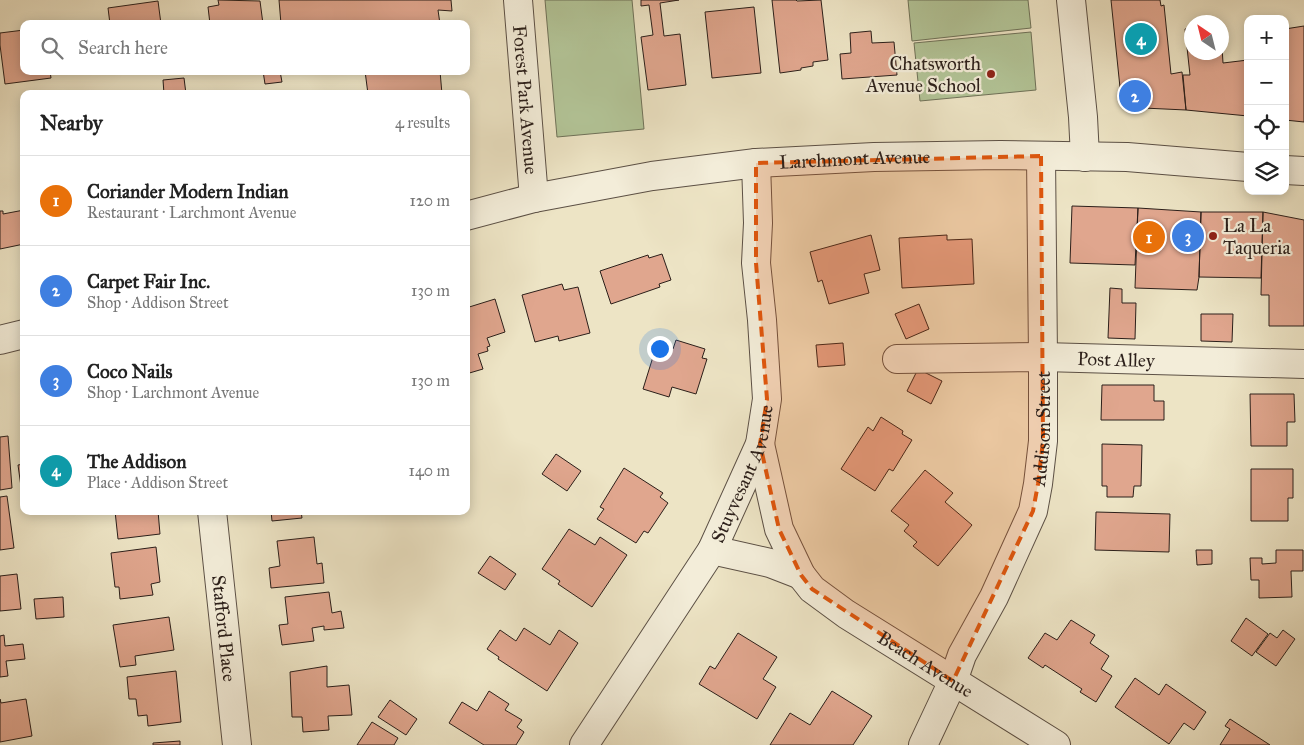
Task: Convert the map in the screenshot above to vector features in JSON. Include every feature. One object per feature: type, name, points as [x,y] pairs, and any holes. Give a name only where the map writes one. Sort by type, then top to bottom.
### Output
[{"type":"street","name":"Forest Park Avenue","points":[[518,0],[534,198]]},
{"type":"street","points":[[1071,0],[1083,117],[1085,157]]},
{"type":"street","name":"Larchmont Avenue","points":[[470,215],[534,198],[652,176],[756,163],[874,157],[1000,155],[1128,157],[1244,167]]},
{"type":"street","name":"Addison Street","points":[[923,745],[953,681],[962,655],[994,597],[1033,511],[1038,484],[1042,441],[1041,156]]},
{"type":"street","name":"Stuyvesant Avenue","points":[[584,745],[712,550],[760,444],[767,399],[756,263],[758,223],[756,163]]},
{"type":"street","points":[[1289,170],[1304,171]]},
{"type":"street","points":[[0,340],[20,335]]},
{"type":"street","name":"Post Alley","points":[[897,359],[1043,357],[1304,364]]},
{"type":"street","name":"Beach Avenue","points":[[760,444],[780,529],[801,576],[812,589],[846,614],[1056,745]]},
{"type":"street","name":"Stafford Place","points":[[212,515],[237,745]]},
{"type":"street","name":"Beach Avenue","points":[[712,550],[770,563],[801,576]]},
{"type":"highlighted area","points":[[1041,156],[1043,441],[1038,484],[1033,511],[953,681],[812,589],[801,575],[779,529],[760,444],[767,399],[756,263],[756,163]]},
{"type":"green space","points":[[545,0],[632,0],[644,129],[557,137]]},
{"type":"green space","points":[[908,0],[1028,0],[1031,28],[912,41]]},
{"type":"green space","points":[[1031,32],[1036,90],[920,101],[914,43]]},
{"type":"building","points":[[218,0],[260,1],[262,20],[210,20],[208,7],[219,5]]},
{"type":"building","points":[[279,0],[451,0],[452,11],[438,10],[439,20],[281,20]]},
{"type":"building","points":[[641,0],[679,0],[660,3],[664,36],[680,34],[686,85],[648,90],[641,37],[653,35],[649,5],[641,6]]},
{"type":"building","points":[[772,0],[821,0],[828,60],[813,62],[813,66],[801,68],[801,70],[780,73]]},
{"type":"building","points":[[1111,0],[1160,0],[1161,6],[1164,5],[1171,74],[1182,72],[1186,110],[1122,107]]},
{"type":"building","points":[[158,1],[160,20],[110,20],[108,8]]},
{"type":"building","points":[[754,7],[761,73],[712,78],[705,12]]},
{"type":"building","points":[[1304,26],[1304,122],[1289,120],[1289,28]]},
{"type":"building","points":[[20,30],[20,75],[51,75],[51,78],[5,84],[0,33]]},
{"type":"building","points":[[871,31],[872,43],[894,42],[897,75],[842,79],[840,54],[851,53],[850,33]]},
{"type":"building","points":[[1188,60],[1223,60],[1223,63],[1244,60],[1244,116],[1186,110],[1183,75],[1190,75]]},
{"type":"building","points":[[264,75],[281,75],[282,82],[265,84]]},
{"type":"building","points":[[366,75],[440,75],[442,90],[367,90]]},
{"type":"building","points":[[184,78],[186,90],[164,90],[163,80]]},
{"type":"building","points":[[1072,206],[1138,208],[1135,265],[1070,263]]},
{"type":"building","points":[[1138,208],[1201,212],[1197,290],[1135,288]]},
{"type":"building","points":[[0,211],[3,211],[3,214],[20,211],[20,245],[0,249]]},
{"type":"building","points":[[1201,212],[1263,212],[1261,278],[1199,277]]},
{"type":"building","points":[[1263,212],[1304,220],[1304,326],[1269,326],[1269,295],[1261,295]]},
{"type":"building","points":[[871,235],[880,270],[864,274],[869,293],[829,304],[822,280],[818,282],[810,252]]},
{"type":"building","points":[[947,235],[947,240],[972,239],[974,284],[902,288],[899,238]]},
{"type":"building","points":[[662,254],[671,280],[659,284],[660,287],[611,304],[600,271],[648,255],[649,258]]},
{"type":"building","points":[[562,284],[564,290],[578,287],[590,333],[559,341],[558,336],[535,342],[522,295]]},
{"type":"building","points":[[1110,288],[1122,289],[1122,303],[1136,303],[1135,339],[1108,338]]},
{"type":"building","points":[[495,299],[505,332],[487,338],[490,346],[487,347],[488,351],[478,354],[483,369],[470,373],[470,307]]},
{"type":"building","points":[[919,304],[929,329],[906,339],[895,314]]},
{"type":"building","points":[[1201,314],[1233,314],[1232,342],[1201,341]]},
{"type":"building","points":[[676,340],[705,349],[702,358],[707,359],[696,394],[672,387],[669,397],[643,389],[657,344],[673,349]]},
{"type":"building","points":[[843,343],[845,365],[818,367],[816,345]]},
{"type":"building","points":[[918,369],[942,381],[931,404],[907,391]]},
{"type":"building","points":[[1102,385],[1154,385],[1154,401],[1164,401],[1164,420],[1101,420]]},
{"type":"building","points":[[1250,394],[1294,394],[1295,422],[1287,422],[1287,446],[1251,446]]},
{"type":"building","points":[[881,417],[903,431],[902,434],[912,440],[893,471],[889,469],[875,491],[841,469],[868,427],[873,431]]},
{"type":"building","points":[[8,436],[12,488],[0,490],[0,437]]},
{"type":"building","points":[[1102,444],[1142,445],[1141,486],[1134,486],[1133,497],[1107,497],[1107,486],[1102,486]]},
{"type":"building","points":[[556,454],[581,471],[567,491],[542,474]]},
{"type":"building","points":[[624,468],[663,493],[660,497],[668,503],[648,533],[644,531],[636,543],[597,519],[604,509],[600,507]]},
{"type":"building","points":[[1251,469],[1293,469],[1293,498],[1288,498],[1288,521],[1251,521]]},
{"type":"building","points":[[925,470],[953,493],[945,502],[972,525],[938,566],[913,546],[917,542],[904,531],[909,525],[891,511]]},
{"type":"building","points":[[7,496],[14,548],[0,550],[0,497]]},
{"type":"building","points":[[1096,512],[1170,514],[1169,552],[1095,550]]},
{"type":"building","points":[[115,515],[158,515],[160,534],[118,539]]},
{"type":"building","points":[[271,515],[302,515],[302,518],[272,521]]},
{"type":"building","points":[[569,529],[595,545],[600,537],[627,555],[592,607],[558,584],[560,581],[542,569]]},
{"type":"building","points":[[314,537],[317,564],[322,563],[324,583],[271,588],[269,568],[280,566],[277,541]]},
{"type":"building","points":[[156,547],[160,582],[151,584],[153,595],[120,599],[119,587],[115,587],[111,553]]},
{"type":"building","points":[[1196,550],[1212,550],[1212,564],[1197,565]]},
{"type":"building","points":[[1276,550],[1303,550],[1303,571],[1291,571],[1292,597],[1259,598],[1259,580],[1251,580],[1250,558],[1262,558],[1262,564],[1276,563]]},
{"type":"building","points":[[490,556],[516,574],[505,590],[478,573]]},
{"type":"building","points":[[17,574],[21,609],[0,611],[0,576]]},
{"type":"building","points":[[329,592],[332,613],[341,611],[344,628],[324,630],[324,626],[312,628],[314,641],[282,645],[279,625],[288,624],[285,597]]},
{"type":"building","points":[[63,597],[64,617],[36,619],[34,599]]},
{"type":"building","points":[[169,617],[174,650],[135,656],[136,665],[120,667],[113,625]]},
{"type":"building","points":[[1246,618],[1268,634],[1252,656],[1231,641]]},
{"type":"building","points":[[1071,620],[1095,635],[1090,643],[1109,656],[1101,669],[1112,676],[1096,702],[1080,692],[1082,689],[1045,665],[1043,668],[1028,658],[1045,633],[1057,640]]},
{"type":"building","points":[[524,628],[550,645],[559,630],[578,643],[547,691],[498,659],[499,657],[487,649],[500,630],[516,641]]},
{"type":"building","points":[[1283,630],[1295,639],[1276,666],[1256,652],[1270,633],[1277,638]]},
{"type":"building","points":[[738,633],[777,657],[763,679],[776,687],[757,719],[699,684],[710,666],[715,669]]},
{"type":"building","points":[[4,635],[5,646],[23,644],[25,659],[6,661],[8,676],[0,677],[0,636]]},
{"type":"building","points":[[327,666],[327,687],[349,685],[352,715],[328,716],[329,730],[303,732],[302,717],[292,717],[290,672]]},
{"type":"building","points":[[176,671],[181,722],[148,726],[147,715],[138,716],[136,699],[129,699],[127,677]]},
{"type":"building","points":[[1135,678],[1159,695],[1166,684],[1206,712],[1194,730],[1184,723],[1169,744],[1115,707]]},
{"type":"building","points":[[489,691],[509,704],[505,710],[522,720],[517,727],[524,732],[516,745],[484,745],[449,723],[462,702],[477,711]]},
{"type":"building","points":[[832,691],[872,716],[853,745],[770,745],[790,713],[810,725]]},
{"type":"building","points":[[0,699],[1,703],[26,699],[32,736],[0,742]]},
{"type":"building","points":[[390,700],[417,719],[406,735],[378,717]]},
{"type":"building","points":[[1230,719],[1270,745],[1220,745],[1230,729],[1225,726]]},
{"type":"building","points":[[372,722],[398,738],[394,745],[357,745]]},
{"type":"building","points":[[180,741],[180,745],[153,745],[153,743]]},
{"type":"place","name":"The Addison","points":[[1141,39]]},
{"type":"place","name":"Chatsworth Avenue School","points":[[991,74]]},
{"type":"place","name":"Carpet Fair Inc.","points":[[1135,96]]},
{"type":"place","name":"Coco Nails","points":[[1188,236]]},
{"type":"place","name":"La La Taqueria","points":[[1213,236]]},
{"type":"place","name":"Coriander Modern Indian","points":[[1149,237]]}]
